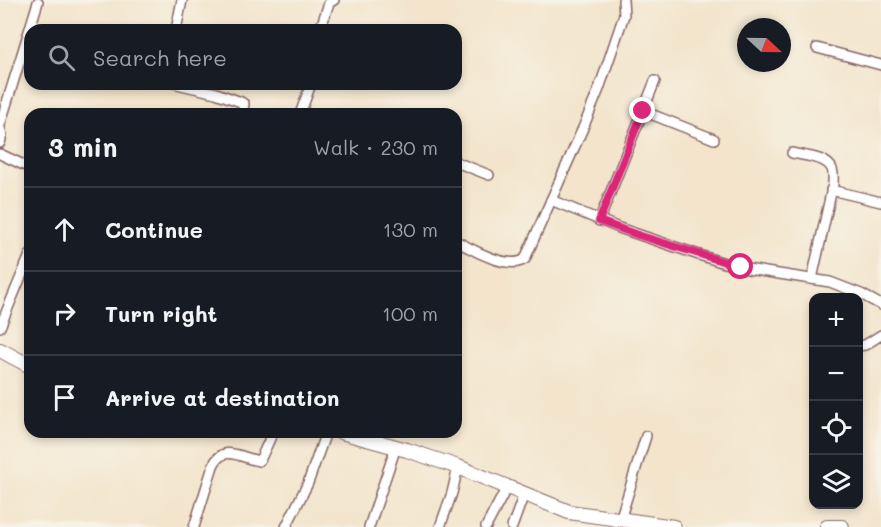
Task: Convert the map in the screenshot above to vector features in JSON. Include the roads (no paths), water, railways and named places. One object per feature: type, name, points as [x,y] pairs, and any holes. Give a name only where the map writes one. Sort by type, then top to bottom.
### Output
[{"type":"street","points":[[177,24],[182,0]]},
{"type":"street","points":[[322,24],[329,3],[334,0]]},
{"type":"street","points":[[462,244],[485,255],[508,262],[520,262],[527,255],[599,89],[624,15],[623,0]]},
{"type":"street","points":[[31,24],[38,2]]},
{"type":"street","points":[[0,143],[2,135],[0,128],[24,48]]},
{"type":"street","points":[[817,48],[881,65]]},
{"type":"street","points":[[599,221],[655,81]]},
{"type":"street","points":[[203,90],[241,102],[244,104],[243,108]]},
{"type":"street","points":[[302,108],[309,90]]},
{"type":"street","points":[[643,111],[714,139]]},
{"type":"street","points":[[792,153],[819,159],[829,164],[832,169],[831,190],[812,279]]},
{"type":"street","points":[[0,154],[24,165]]},
{"type":"street","points":[[462,165],[489,176]]},
{"type":"street","points":[[831,190],[881,202]]},
{"type":"street","points":[[550,200],[638,235],[741,267],[830,282],[881,305]]},
{"type":"street","points":[[0,327],[24,269]]},
{"type":"street","points":[[863,345],[881,335]]},
{"type":"street","points":[[0,350],[24,363]]},
{"type":"street","points":[[620,520],[646,436]]},
{"type":"street","points":[[194,527],[218,456],[225,453],[259,461],[270,438]]},
{"type":"street","points":[[286,527],[308,483],[324,438]]},
{"type":"street","points":[[363,438],[458,467],[569,512],[669,527]]},
{"type":"street","points":[[369,527],[396,447]]},
{"type":"street","points":[[440,527],[458,467]]},
{"type":"street","points":[[486,527],[507,487]]},
{"type":"street","points":[[512,527],[525,494]]},
{"type":"street","points":[[827,527],[842,527]]}]
